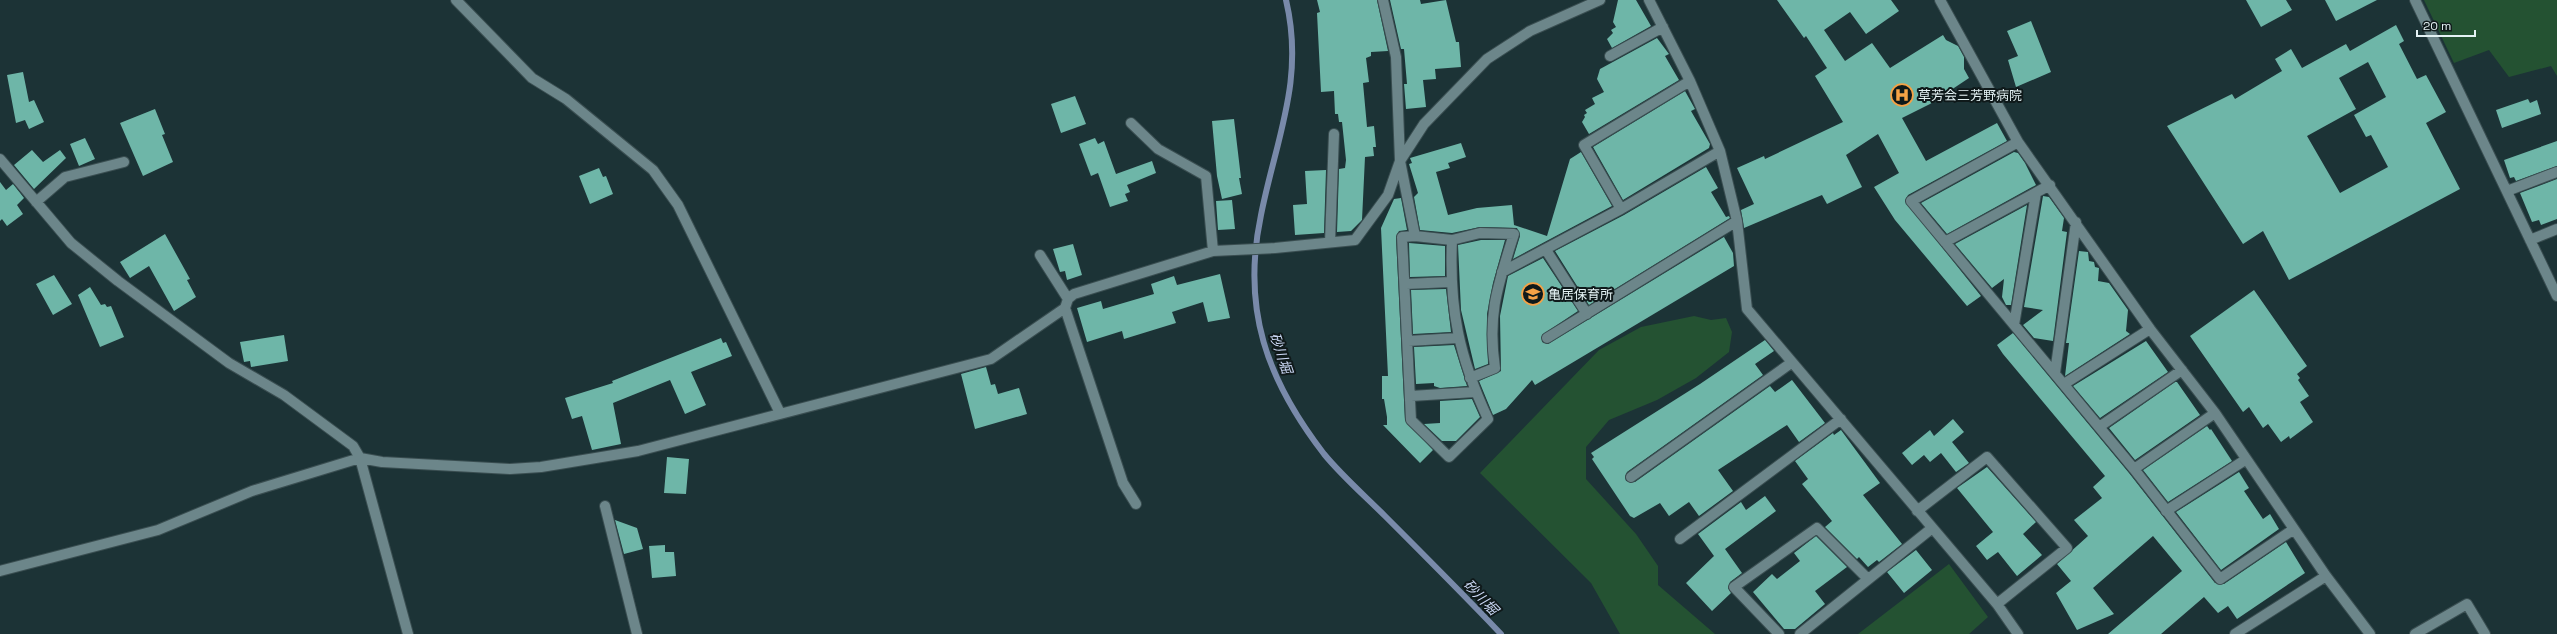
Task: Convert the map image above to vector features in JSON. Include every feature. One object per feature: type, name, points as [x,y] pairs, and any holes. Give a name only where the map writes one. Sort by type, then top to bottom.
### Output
[{"type":"street","points":[[456,0],[532,78],[566,99],[626,145],[654,170],[678,205],[780,413]]},
{"type":"street","points":[[1383,0],[1396,57],[1400,161],[1415,236]]},
{"type":"street","points":[[0,571],[158,530],[252,491],[360,458],[382,462],[510,469],[541,468],[638,451],[991,359],[1066,304],[1094,288],[1213,251],[1275,248],[1355,240],[1388,195],[1400,161],[1424,124],[1487,59],[1530,31],[1600,0]]},
{"type":"street","points":[[1649,0],[1690,81],[1720,151],[1737,221],[1747,309],[1841,419],[1931,529],[1997,604],[2018,634]]},
{"type":"street","points":[[1940,0],[2018,142],[2050,185],[2150,329],[2215,413],[2245,460],[2326,576],[2370,634]]},
{"type":"street","points":[[2415,0],[2557,296]]},
{"type":"street","points":[[1610,56],[1664,27]]},
{"type":"street","points":[[1621,209],[1584,145],[1690,81]]},
{"type":"street","points":[[1131,123],[1158,149],[1206,176],[1213,251]]},
{"type":"street","points":[[1330,242],[1334,134]]},
{"type":"street","points":[[2018,142],[1911,201],[2134,469],[2220,579],[2294,529]]},
{"type":"street","points":[[1502,272],[1621,209],[1720,151]]},
{"type":"street","points":[[0,159],[71,242],[118,281],[229,363],[284,395],[353,446],[360,458],[408,634]]},
{"type":"street","points":[[36,202],[65,177],[124,162]]},
{"type":"street","points":[[2507,191],[2557,172]]},
{"type":"street","points":[[1946,242],[2050,185]]},
{"type":"street","points":[[2014,325],[2036,193]]},
{"type":"street","points":[[1547,338],[1737,221]]},
{"type":"street","points":[[2055,373],[2076,222]]},
{"type":"street","points":[[2530,240],[2557,229]]},
{"type":"street","points":[[1452,240],[1450,282],[1458,338],[1470,378],[1475,392],[1488,419],[1449,457],[1412,420],[1406,284],[1402,237],[1415,236],[1452,240],[1480,234],[1514,234],[1496,291],[1491,322],[1495,368],[1470,378]]},
{"type":"street","points":[[1546,250],[1587,314]]},
{"type":"street","points":[[1040,255],[1066,304],[1123,483],[1136,504]]},
{"type":"street","points":[[1406,284],[1450,282]]},
{"type":"street","points":[[2064,384],[2150,329]]},
{"type":"street","points":[[1408,341],[1458,338]]},
{"type":"street","points":[[1631,477],[1791,362]]},
{"type":"street","points":[[2099,427],[2182,370]]},
{"type":"street","points":[[1411,396],[1475,392]]},
{"type":"street","points":[[2134,469],[2215,413]]},
{"type":"street","points":[[1680,539],[1841,419]]},
{"type":"street","points":[[1917,511],[1987,458],[2066,548],[1997,604]]},
{"type":"street","points":[[2166,511],[2245,460]]},
{"type":"street","points":[[605,506],[637,634]]},
{"type":"street","points":[[1779,634],[1734,587],[1817,528],[1868,579]]},
{"type":"street","points":[[1800,634],[1931,529]]},
{"type":"street","points":[[2236,634],[2326,576]]},
{"type":"street","points":[[2415,634],[2467,604],[2485,634]]},
{"type":"green space","points":[[2424,0],[2557,0],[2557,76],[2551,66],[2509,77],[2489,50],[2454,63]]},
{"type":"green space","points":[[1694,316],[1711,320],[1726,318],[1732,332],[1729,352],[1696,378],[1657,400],[1609,420],[1586,447],[1586,479],[1636,534],[1658,566],[1658,585],[1715,634],[1620,634],[1591,583],[1480,473],[1599,350],[1641,327]]},
{"type":"green space","points":[[1949,564],[1988,617],[1969,634],[1858,634]]},
{"type":"building","points":[[1317,0],[1377,0],[1388,51],[1371,52],[1371,56],[1366,58],[1369,82],[1363,83],[1367,127],[1374,126],[1376,147],[1373,147],[1374,156],[1365,157],[1362,220],[1351,231],[1337,232],[1339,169],[1345,168],[1346,160],[1342,122],[1339,122],[1338,114],[1335,114],[1334,91],[1321,92],[1317,13],[1320,12]]},
{"type":"building","points":[[1390,0],[1420,0],[1421,4],[1446,0],[1456,42],[1459,42],[1461,67],[1435,69],[1436,79],[1423,80],[1426,107],[1406,109],[1404,84],[1407,84],[1404,49],[1401,49]]},
{"type":"building","points":[[1618,0],[1636,0],[1651,26],[1612,48],[1607,39],[1613,33],[1611,30],[1616,27],[1613,22]]},
{"type":"building","points":[[1777,0],[1891,0],[1899,11],[1866,34],[1850,12],[1824,30],[1845,61],[1872,43],[1890,68],[1943,35],[1946,40],[1958,46],[1964,57],[1964,69],[1969,78],[1930,104],[1902,118],[1926,161],[1997,123],[2007,141],[1908,195],[1905,201],[1981,296],[1967,306],[1895,220],[1874,187],[1899,173],[1878,134],[1846,155],[1862,187],[1827,204],[1822,195],[1744,228],[1741,210],[1754,204],[1737,168],[1764,156],[1765,159],[1843,122],[1815,76],[1827,68],[1806,36],[1804,38]]},
{"type":"building","points":[[2246,0],[2286,0],[2292,10],[2261,27]]},
{"type":"building","points":[[2325,0],[2377,0],[2336,21]]},
{"type":"building","points":[[2031,21],[2051,72],[2016,87],[2008,60],[2018,56],[2007,31]]},
{"type":"building","points":[[2396,25],[2404,41],[2399,44],[2417,79],[2426,75],[2446,112],[2426,123],[2460,189],[2289,280],[2263,231],[2243,244],[2167,126],[2232,94],[2235,99],[2282,71],[2275,59],[2291,49],[2302,68],[2346,44],[2350,51]],"holes":[[[2368,62],[2386,97],[2354,115],[2366,137],[2371,135],[2388,167],[2340,193],[2307,136],[2356,109],[2339,78]]]},
{"type":"building","points":[[1657,38],[1669,54],[1665,56],[1679,80],[1589,134],[1582,122],[1585,117],[1584,115],[1587,113],[1585,110],[1595,104],[1592,98],[1604,92],[1597,79],[1600,69]]},
{"type":"building","points":[[23,72],[29,102],[34,100],[44,122],[29,129],[25,120],[16,123],[7,75]]},
{"type":"building","points":[[1685,91],[1695,109],[1691,111],[1710,144],[1709,148],[1623,200],[1593,147]]},
{"type":"building","points":[[1075,96],[1086,124],[1061,133],[1051,104]]},
{"type":"building","points":[[2528,99],[2530,103],[2537,100],[2541,114],[2502,128],[2496,110]]},
{"type":"building","points":[[155,109],[165,134],[162,135],[173,162],[143,176],[120,123]]},
{"type":"building","points":[[1234,119],[1241,178],[1239,178],[1242,194],[1222,199],[1217,176],[1212,121]]},
{"type":"building","points":[[85,138],[95,159],[79,166],[70,144]]},
{"type":"building","points":[[1095,138],[1098,144],[1104,141],[1116,174],[1152,161],[1156,173],[1127,185],[1130,192],[1125,194],[1128,201],[1110,207],[1098,173],[1091,176],[1079,144]]},
{"type":"building","points":[[2557,141],[2557,166],[2516,181],[2514,177],[2510,178],[2504,160]]},
{"type":"building","points":[[1461,143],[1466,157],[1448,163],[1450,168],[1436,172],[1448,215],[1477,208],[1512,205],[1514,225],[1547,236],[1570,159],[1581,152],[1612,206],[1513,259],[1520,236],[1517,228],[1480,227],[1452,233],[1420,230],[1414,197],[1418,193],[1409,164],[1412,163],[1410,158]]},
{"type":"building","points":[[32,150],[43,162],[60,150],[66,158],[34,189],[14,165]]},
{"type":"building","points":[[2014,152],[2018,153],[2025,163],[2036,185],[1947,234],[1921,203]]},
{"type":"building","points":[[1706,167],[1718,188],[1711,192],[1726,217],[1729,216],[1730,218],[1589,305],[1555,251],[1624,215]]},
{"type":"building","points":[[599,168],[603,177],[606,176],[613,194],[590,204],[579,176]]},
{"type":"building","points":[[1326,170],[1324,233],[1295,235],[1293,205],[1307,204],[1305,171]]},
{"type":"building","points":[[2557,179],[2557,219],[2541,225],[2539,220],[2532,222],[2520,193]]},
{"type":"building","points":[[0,182],[6,190],[13,184],[24,198],[17,205],[23,214],[7,226],[2,219],[0,221]]},
{"type":"building","points":[[2043,196],[2049,197],[2064,218],[2062,231],[2067,232],[2053,341],[2034,338],[2023,325],[2043,310],[2024,307]]},
{"type":"building","points":[[1401,198],[1407,230],[1399,231],[1396,237],[1405,420],[1433,450],[1420,463],[1383,425],[1387,425],[1387,417],[1384,399],[1382,399],[1382,376],[1388,376],[1381,228],[1394,199]]},
{"type":"building","points":[[1232,200],[1235,229],[1218,230],[1216,201]]},
{"type":"building","points":[[2027,205],[2011,305],[2006,305],[2002,297],[2004,279],[1992,288],[1955,244]]},
{"type":"building","points":[[1732,232],[1724,237],[1733,253],[1734,266],[1535,385],[1532,380],[1506,409],[1493,415],[1479,381],[1501,371],[1500,316],[1508,276],[1543,258],[1578,311],[1542,335],[1542,342],[1548,344]]},
{"type":"building","points":[[165,234],[190,279],[187,280],[196,297],[174,311],[149,266],[130,278],[120,262]]},
{"type":"building","points":[[1481,240],[1505,240],[1493,283],[1487,314],[1488,364],[1475,369],[1461,310],[1458,245]]},
{"type":"building","points":[[1409,243],[1445,246],[1445,276],[1410,277]]},
{"type":"building","points":[[1073,244],[1082,275],[1067,280],[1065,271],[1060,272],[1053,249]]},
{"type":"building","points":[[2079,251],[2088,252],[2089,261],[2094,262],[2095,267],[2099,268],[2098,281],[2109,283],[2128,310],[2126,331],[2130,334],[2065,376],[2069,343],[2066,343]]},
{"type":"building","points":[[1220,274],[1230,318],[1208,322],[1203,302],[1172,312],[1176,323],[1124,339],[1122,331],[1087,342],[1077,308],[1101,301],[1103,309],[1154,294],[1151,284],[1174,276],[1177,285]]},
{"type":"building","points":[[54,275],[72,304],[53,315],[36,284]]},
{"type":"building","points":[[90,287],[101,305],[105,304],[107,307],[111,306],[124,337],[100,347],[78,295]]},
{"type":"building","points":[[1446,289],[1451,332],[1413,334],[1411,290]]},
{"type":"building","points":[[2254,290],[2307,366],[2297,374],[2300,378],[2298,380],[2309,396],[2300,402],[2313,422],[2290,439],[2289,436],[2281,442],[2268,424],[2263,428],[2249,407],[2243,412],[2190,336]]},
{"type":"building","points":[[2013,333],[2129,473],[2215,583],[2224,584],[2286,542],[2305,573],[2237,619],[2228,606],[2218,613],[2204,597],[2161,634],[2108,634],[2182,571],[2153,536],[2093,588],[2114,614],[2077,630],[2056,593],[2071,581],[2057,564],[2088,536],[2074,520],[2102,498],[2093,487],[2105,476],[1997,345]]},
{"type":"building","points":[[284,335],[288,361],[251,367],[250,361],[244,362],[240,342]]},
{"type":"building","points":[[721,338],[723,343],[726,342],[732,356],[691,372],[706,405],[685,414],[670,380],[613,403],[621,444],[592,450],[582,416],[572,419],[565,398],[613,383],[612,381]]},
{"type":"building","points":[[1765,340],[1774,351],[1755,364],[1763,375],[1627,472],[1625,477],[1626,481],[1635,482],[1770,386],[1775,392],[1792,380],[1825,423],[1799,442],[1787,425],[1718,470],[1733,491],[1699,516],[1689,502],[1669,516],[1660,503],[1634,518],[1630,516],[1592,459],[1594,457],[1591,453],[1700,384]]},
{"type":"building","points":[[2146,341],[2168,372],[2100,418],[2073,386]]},
{"type":"building","points":[[1454,345],[1467,386],[1440,388],[1434,386],[1434,383],[1416,384],[1414,347]]},
{"type":"building","points":[[986,367],[991,385],[995,384],[998,394],[1019,388],[1027,414],[975,429],[961,374]]},
{"type":"building","points":[[2177,382],[2200,415],[2135,460],[2109,428]]},
{"type":"building","points":[[1472,399],[1480,417],[1456,441],[1442,441],[1424,424],[1440,423],[1440,401]]},
{"type":"building","points":[[1953,419],[1964,432],[1952,442],[1969,463],[1956,472],[1941,453],[1930,462],[1924,455],[1912,465],[1902,453],[1930,430],[1934,436]]},
{"type":"building","points":[[2207,426],[2210,430],[2211,429],[2232,461],[2168,502],[2143,470]]},
{"type":"building","points":[[1841,430],[1880,483],[1863,495],[1902,544],[1879,562],[1877,560],[1868,567],[1859,557],[1857,559],[1825,527],[1832,521],[1802,484],[1808,479],[1795,461],[1833,433],[1834,435]]},
{"type":"building","points":[[667,457],[689,459],[686,494],[664,493]]},
{"type":"building","points":[[1987,467],[2036,522],[2023,534],[2042,555],[2017,576],[1998,552],[1987,560],[1976,546],[1993,532],[1957,488]]},
{"type":"building","points":[[2239,472],[2249,488],[2244,491],[2263,519],[2270,514],[2279,529],[2221,570],[2176,512]]},
{"type":"building","points":[[1765,496],[1776,511],[1725,549],[1742,573],[1730,582],[1728,588],[1731,593],[1712,611],[1686,583],[1714,556],[1698,534],[1741,502],[1746,510]]},
{"type":"building","points":[[615,520],[637,528],[643,549],[624,554]]},
{"type":"building","points":[[1816,536],[1847,567],[1815,591],[1825,604],[1795,629],[1784,629],[1753,592],[1772,574],[1777,579],[1800,561],[1794,553]]},
{"type":"building","points":[[665,545],[665,552],[674,552],[676,576],[652,578],[649,546]]},
{"type":"building","points":[[1916,550],[1932,570],[1904,593],[1887,572]]},
{"type":"waterway","name":"砂川堀","points":[[1286,0],[1291,29],[1292,57],[1290,83],[1281,135],[1261,215],[1256,249],[1254,282],[1257,312],[1264,342],[1274,371],[1287,399],[1324,454],[1501,634]]},
{"type":"place","name":"草芳会三芳野病院","points":[[1902,95]]},
{"type":"place","name":"亀居保育所","points":[[1533,294]]}]
